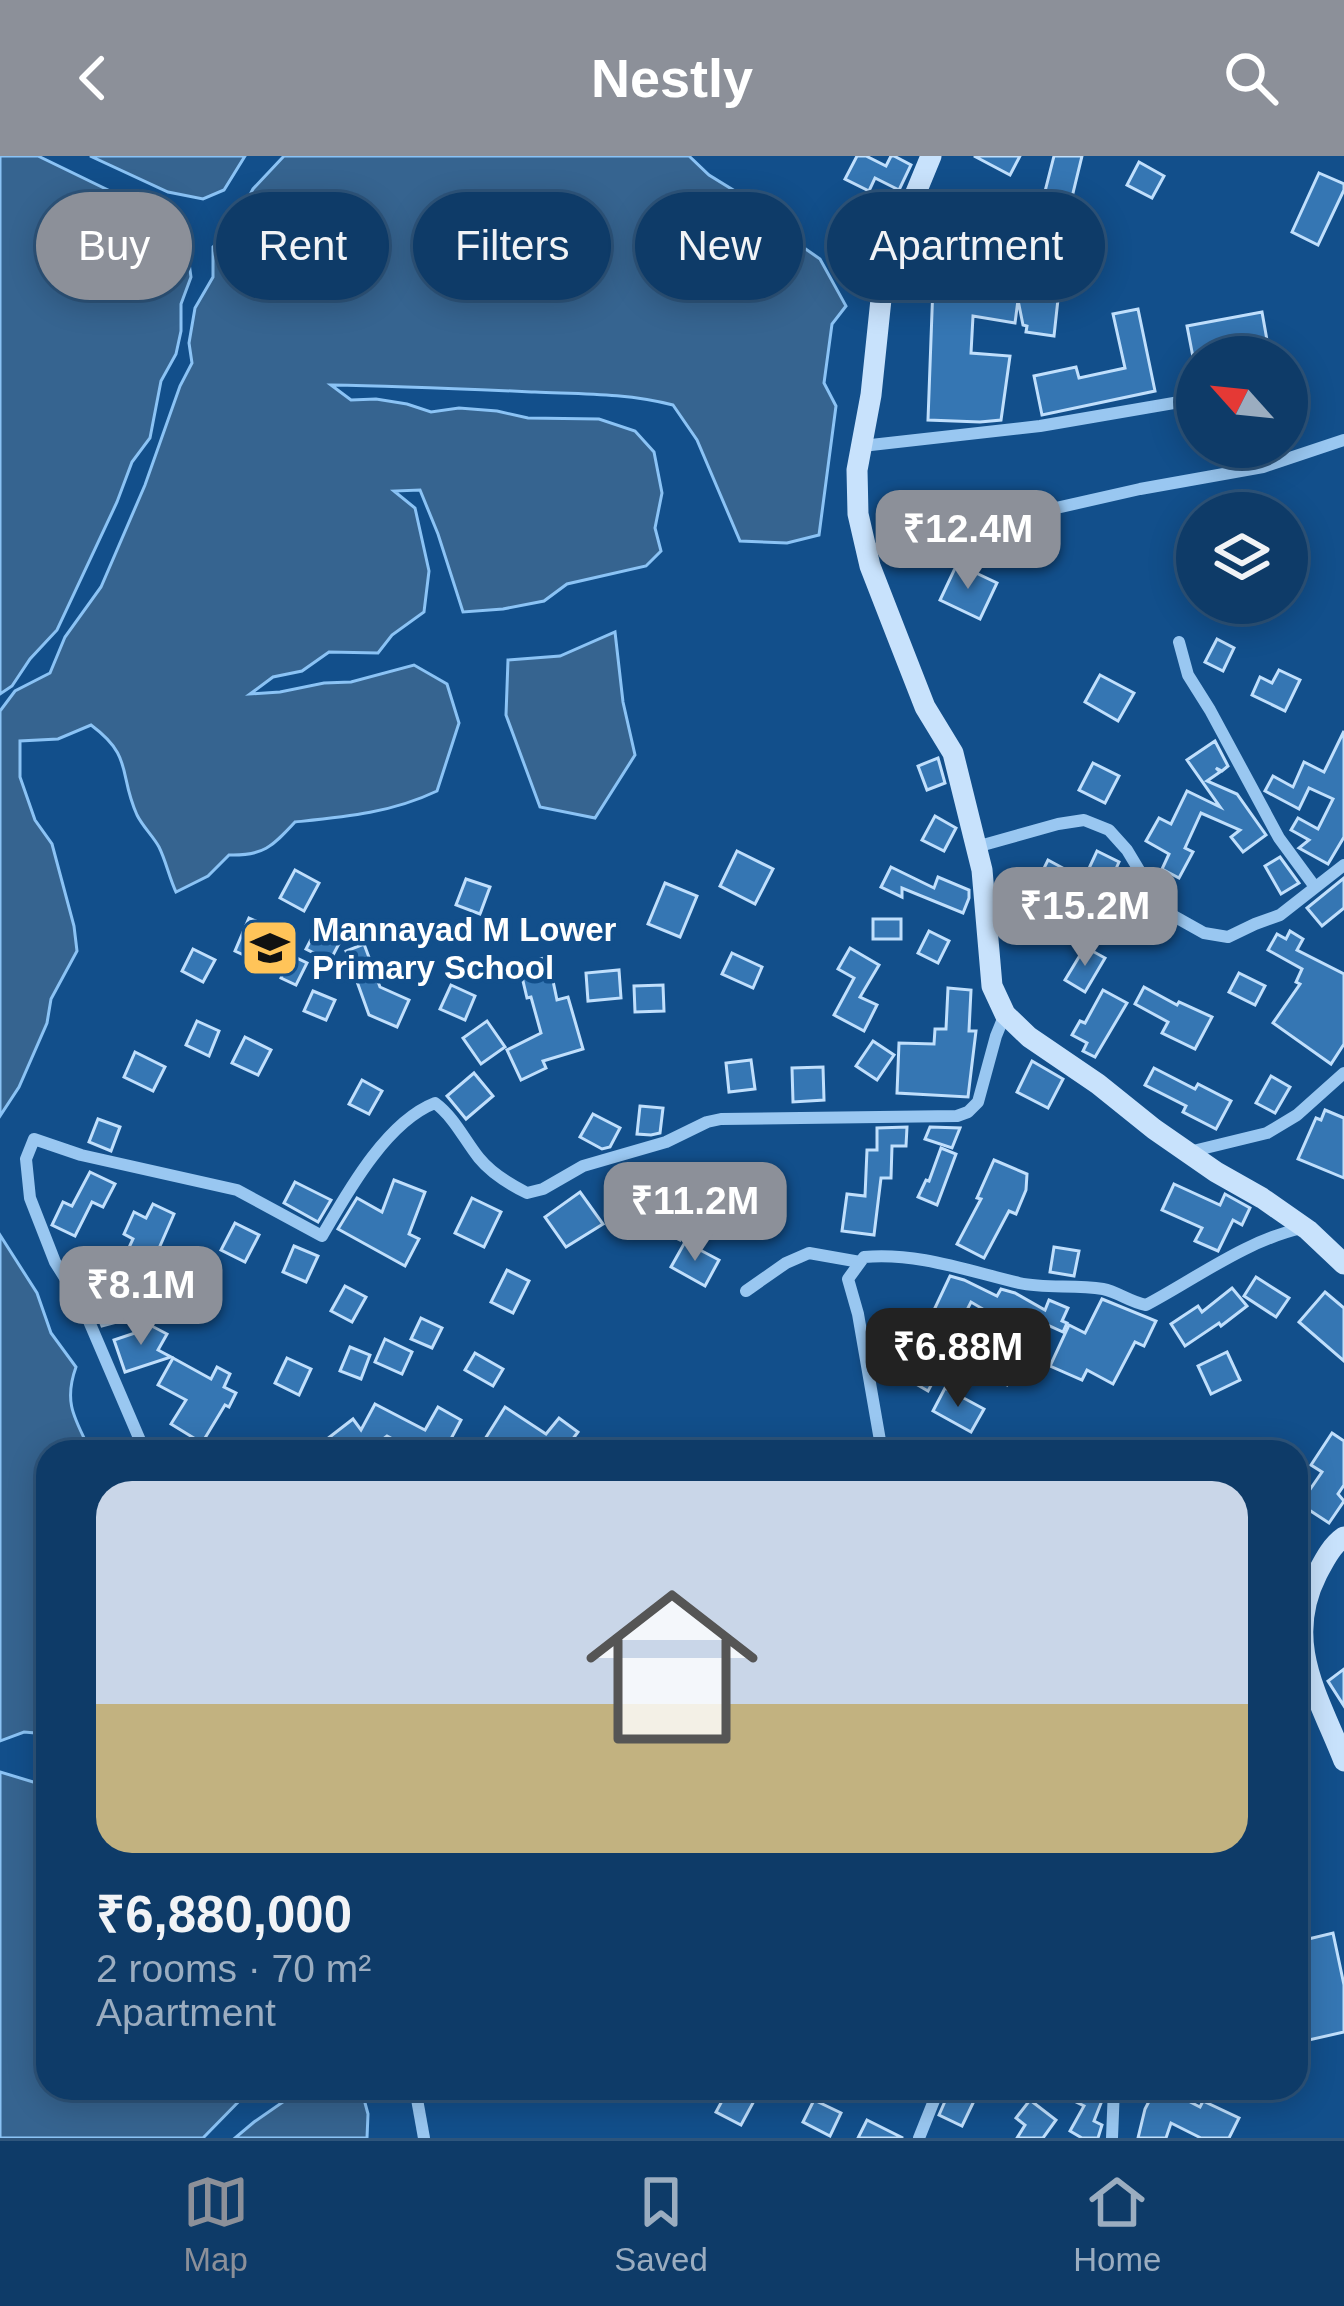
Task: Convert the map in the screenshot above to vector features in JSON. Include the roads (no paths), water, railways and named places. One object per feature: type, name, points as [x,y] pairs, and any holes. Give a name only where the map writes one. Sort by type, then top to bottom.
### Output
[{"type":"main road","points":[[931,156],[883,280],[871,395],[857,470],[859,514],[866,551],[925,707],[953,754],[982,870],[992,986],[1005,1014],[1029,1037],[1188,1153],[1304,1228],[1344,1264]]},
{"type":"main road","points":[[1308,1594],[1323,1562],[1344,1537]]},
{"type":"main road","points":[[1308,1626],[1344,1551]]},
{"type":"main road","points":[[1308,1670],[1344,1761]]},
{"type":"street","points":[[862,446],[1040,426],[1176,402]]},
{"type":"street","points":[[866,551],[1140,489],[1263,467],[1344,440]]},
{"type":"street","points":[[1179,642],[1187,675],[1279,838],[1315,886]]},
{"type":"street","points":[[976,847],[1084,820],[1109,830],[1127,850],[1163,910],[1204,933],[1228,938],[1280,915],[1344,865]]},
{"type":"street","points":[[140,1440],[82,1306],[55,1262],[30,1198],[26,1159],[34,1139],[81,1156],[238,1190],[322,1236],[368,1163],[398,1128],[421,1108],[435,1103],[481,1161],[503,1181],[527,1193],[584,1166],[666,1142],[721,1119],[957,1116],[968,1112],[982,1090],[1005,1014]]},
{"type":"street","points":[[1188,1153],[1267,1132],[1297,1115],[1344,1073]]},
{"type":"street","points":[[880,1440],[848,1279],[864,1257],[892,1254],[1026,1284],[1115,1292],[1146,1305],[1276,1234],[1304,1228]]},
{"type":"street","points":[[746,1291],[809,1253],[860,1262]]},
{"type":"street","points":[[418,2100],[424,2138]]},
{"type":"street","points":[[919,2138],[934,2100]]},
{"type":"street","points":[[1112,2138],[1114,2100]]},
{"type":"water","points":[[0,156],[38,156],[112,192],[36,192],[36,300],[182,300],[181,331],[176,354],[161,381],[150,438],[132,462],[57,630],[12,686],[0,694]]},
{"type":"water","points":[[90,156],[245,156],[224,190],[203,199],[192,197],[192,192],[168,192]]},
{"type":"water","points":[[284,156],[689,156],[736,192],[635,192],[635,300],[803,300],[803,247],[820,259],[827,272],[827,300],[843,300],[846,306],[832,324],[824,383],[836,406],[819,535],[787,543],[740,541],[697,440],[673,405],[604,395],[331,385],[351,400],[376,399],[431,412],[459,408],[528,418],[599,419],[635,431],[654,452],[662,493],[655,528],[661,551],[646,566],[567,584],[544,601],[463,612],[420,490],[394,491],[415,508],[429,571],[424,612],[392,635],[378,653],[329,652],[302,671],[273,677],[250,694],[351,682],[414,665],[447,684],[459,723],[437,791],[385,809],[295,822],[266,848],[229,855],[208,876],[176,892],[159,847],[137,815],[119,756],[105,736],[91,725],[58,739],[20,741],[20,777],[35,820],[52,844],[77,951],[51,999],[47,1023],[19,1087],[0,1116],[0,711],[15,691],[50,673],[65,637],[101,587],[192,363],[189,343],[195,308],[213,277],[213,247],[216,244],[216,300],[389,300],[389,192],[253,189]]},
{"type":"water","points":[[615,632],[635,755],[595,818],[540,807],[506,715],[508,660],[560,656]]},
{"type":"water","points":[[0,1235],[37,1293],[51,1333],[76,1367],[71,1401],[85,1440],[36,1440],[36,1733],[0,1741]]},
{"type":"water","points":[[0,1772],[36,1783],[36,2100],[240,2100],[203,2138],[0,2138]]},
{"type":"water","points":[[286,2100],[364,2100],[368,2114],[367,2138],[235,2138]]},
{"type":"place","name":"Mannayad M Lower Primary School","points":[[270,948]]}]
